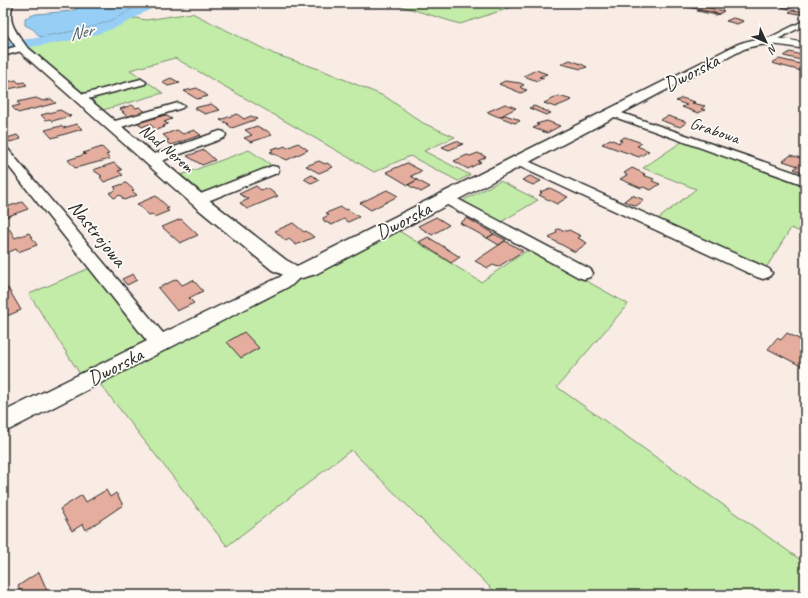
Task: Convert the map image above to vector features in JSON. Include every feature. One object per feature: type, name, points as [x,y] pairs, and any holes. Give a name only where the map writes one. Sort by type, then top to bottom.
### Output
[{"type":"street","points":[[3,14],[8,3]]},
{"type":"street","name":"Nad Nerem","points":[[3,14],[8,30],[20,46],[198,200],[279,265],[295,273]]},
{"type":"street","name":"Dworska","points":[[3,423],[286,281],[295,273],[309,269],[740,47],[760,40],[769,40],[805,22]]},
{"type":"street","points":[[769,40],[805,46]]},
{"type":"street","points":[[3,53],[20,46]]},
{"type":"street","points":[[80,98],[141,82]]},
{"type":"street","points":[[112,126],[178,106]]},
{"type":"street","name":"Grabowa","points":[[613,113],[805,181]]},
{"type":"street","points":[[151,160],[220,135]]},
{"type":"street","name":"Nastrojowa","points":[[3,151],[160,343]]},
{"type":"street","points":[[519,161],[763,273]]},
{"type":"street","points":[[198,200],[272,170]]},
{"type":"street","points":[[446,198],[584,274]]},
{"type":"green space","points":[[391,3],[525,3],[460,24]]},
{"type":"green space","points":[[192,13],[274,54],[322,70],[386,97],[423,123],[455,137],[424,151],[470,175],[458,181],[410,156],[374,172],[175,58],[130,70],[142,78],[136,82],[86,95],[36,54],[28,50],[26,44],[84,33],[136,18],[146,20]]},
{"type":"green space","points":[[149,83],[163,93],[103,110],[89,98],[141,84]]},
{"type":"green space","points":[[683,141],[805,186],[805,234],[791,228],[766,268],[658,219],[696,189],[643,168]]},
{"type":"green space","points":[[249,150],[270,164],[264,170],[204,194],[181,175]]},
{"type":"green space","points":[[500,181],[538,200],[501,222],[462,201]]},
{"type":"green space","points":[[396,229],[481,282],[529,249],[628,304],[557,387],[805,563],[805,595],[498,595],[351,450],[227,546],[100,384]]},
{"type":"green space","points":[[90,268],[147,340],[80,374],[29,294]]},
{"type":"water","points":[[99,3],[146,3],[112,20],[66,33],[40,37],[33,29],[25,25],[25,18],[36,14],[72,11],[79,7]]},
{"type":"building","points":[[663,3],[685,3],[724,11],[719,14],[675,4],[672,5]]},
{"type":"building","points":[[791,3],[798,5],[789,9],[782,7]]},
{"type":"building","points":[[700,10],[719,14],[716,15],[697,11]]},
{"type":"building","points":[[793,10],[805,12],[805,15],[789,12]]},
{"type":"building","points":[[733,18],[744,21],[737,24],[726,21]]},
{"type":"building","points":[[790,52],[805,56],[805,61],[784,56]]},
{"type":"building","points":[[779,59],[805,65],[805,72],[772,63]]},
{"type":"building","points":[[570,60],[587,67],[581,69],[561,64]]},
{"type":"building","points":[[536,70],[547,74],[539,77],[544,78],[537,81],[524,76]]},
{"type":"building","points":[[171,78],[180,83],[168,86],[162,82]]},
{"type":"building","points":[[16,80],[19,83],[24,82],[27,85],[3,89],[3,83]]},
{"type":"building","points":[[505,81],[520,83],[524,85],[520,87],[521,88],[527,90],[521,93],[499,84]]},
{"type":"building","points":[[197,88],[208,96],[197,99],[184,91]]},
{"type":"building","points":[[559,96],[572,100],[555,107],[544,103]]},
{"type":"building","points":[[36,98],[43,101],[51,99],[56,103],[18,113],[12,107],[20,105],[17,102]]},
{"type":"building","points":[[682,98],[695,102],[692,103],[705,106],[701,109],[705,110],[698,113],[682,107],[687,105],[676,101]]},
{"type":"building","points":[[211,104],[220,110],[205,114],[194,108]]},
{"type":"building","points":[[505,104],[516,108],[499,117],[487,112]]},
{"type":"building","points":[[132,105],[136,108],[139,107],[146,112],[128,117],[120,109]]},
{"type":"building","points":[[534,106],[551,113],[546,115],[529,108]]},
{"type":"building","points":[[60,110],[71,116],[52,121],[50,119],[46,120],[41,115]]},
{"type":"building","points":[[237,114],[244,119],[251,116],[257,119],[232,128],[227,124],[229,124],[220,120]]},
{"type":"building","points":[[165,115],[172,119],[164,122],[168,124],[163,126],[165,127],[156,130],[150,124],[142,127],[138,123]]},
{"type":"building","points":[[505,115],[520,121],[515,123],[500,117]]},
{"type":"building","points":[[668,116],[687,122],[680,127],[660,120]]},
{"type":"building","points":[[547,121],[560,126],[547,133],[533,128],[539,125],[536,124]]},
{"type":"building","points":[[77,124],[82,129],[52,138],[45,130],[61,126],[63,128]]},
{"type":"building","points":[[257,126],[266,130],[272,135],[251,142],[244,138],[252,135],[245,130]]},
{"type":"building","points":[[177,130],[183,134],[194,130],[201,135],[171,145],[165,141],[169,140],[163,135]]},
{"type":"building","points":[[17,135],[21,139],[10,142],[7,138]]},
{"type":"building","points":[[625,137],[642,143],[637,146],[649,151],[639,157],[602,144],[610,139],[619,143],[622,141],[619,140]]},
{"type":"building","points":[[456,141],[463,144],[449,150],[442,147]]},
{"type":"building","points":[[298,143],[308,150],[287,160],[270,152],[273,151],[271,149],[285,146],[287,148]]},
{"type":"building","points":[[102,147],[109,154],[106,155],[110,159],[75,168],[68,160],[86,154],[83,153]]},
{"type":"building","points":[[204,150],[215,160],[202,165],[187,156]]},
{"type":"building","points":[[478,153],[486,157],[478,161],[481,162],[468,169],[454,161],[467,155],[470,156]]},
{"type":"building","points":[[791,155],[803,159],[805,157],[805,173],[794,169],[798,166],[783,161]]},
{"type":"building","points":[[319,161],[325,164],[327,163],[333,167],[319,173],[306,166]]},
{"type":"building","points":[[114,163],[122,170],[118,171],[123,175],[104,182],[100,177],[102,176],[93,170]]},
{"type":"building","points":[[407,163],[422,171],[411,176],[417,180],[408,185],[386,172]]},
{"type":"building","points":[[632,168],[645,174],[643,175],[654,179],[652,181],[660,184],[651,190],[643,187],[641,188],[620,179],[627,175],[624,173]]},
{"type":"building","points":[[312,175],[319,180],[311,183],[304,179]]},
{"type":"building","points":[[530,176],[541,181],[533,185],[522,180]]},
{"type":"building","points":[[417,180],[430,187],[421,192],[408,185]]},
{"type":"building","points":[[126,183],[137,195],[124,200],[120,195],[114,198],[109,193],[116,189],[114,187]]},
{"type":"building","points":[[256,186],[261,190],[267,188],[278,196],[247,209],[240,203],[249,199],[239,194]]},
{"type":"building","points":[[550,188],[568,197],[557,204],[539,195],[542,193],[540,192]]},
{"type":"building","points":[[387,190],[398,196],[371,210],[360,203]]},
{"type":"building","points":[[632,195],[644,200],[636,206],[624,201]]},
{"type":"building","points":[[156,196],[169,208],[166,209],[169,211],[154,217],[152,214],[149,215],[137,204]]},
{"type":"building","points":[[22,202],[28,209],[3,218],[3,208]]},
{"type":"building","points":[[341,207],[359,217],[348,222],[344,219],[332,225],[324,221],[323,218],[329,215],[326,213]]},
{"type":"building","points":[[436,217],[449,225],[432,235],[418,226]]},
{"type":"building","points":[[467,218],[494,234],[487,238],[460,223]]},
{"type":"building","points":[[181,219],[198,235],[180,243],[162,227]]},
{"type":"building","points":[[293,223],[304,232],[306,231],[314,237],[296,245],[289,239],[286,241],[275,231]]},
{"type":"building","points":[[7,225],[15,238],[29,233],[37,245],[18,252],[16,249],[7,253],[3,246],[3,227]]},
{"type":"building","points":[[556,230],[569,230],[581,236],[578,238],[587,243],[575,252],[549,238],[557,232]]},
{"type":"building","points":[[494,234],[506,240],[499,245],[487,238]]},
{"type":"building","points":[[428,237],[460,257],[451,263],[419,242]]},
{"type":"building","points":[[505,241],[523,251],[498,267],[493,265],[488,268],[475,261]]},
{"type":"building","points":[[133,274],[137,280],[127,285],[122,279]]},
{"type":"building","points":[[177,279],[182,285],[193,280],[203,291],[189,298],[194,303],[177,311],[158,288]]},
{"type":"building","points":[[8,288],[21,310],[7,316],[3,310],[3,290]]},
{"type":"building","points":[[244,332],[259,348],[241,358],[227,342]]},
{"type":"building","points":[[787,333],[805,342],[805,368],[768,349],[777,338],[781,340]]},
{"type":"building","points":[[106,490],[110,497],[116,493],[123,505],[86,530],[83,524],[72,531],[60,509],[82,495],[86,502]]},
{"type":"building","points":[[39,572],[49,595],[22,595],[18,586]]},
{"type":"waterway","name":"Ner","points":[[10,46],[66,37],[107,27],[124,20],[154,3]]},
{"type":"waterway","name":"Ner","points":[[3,47],[10,46]]}]
